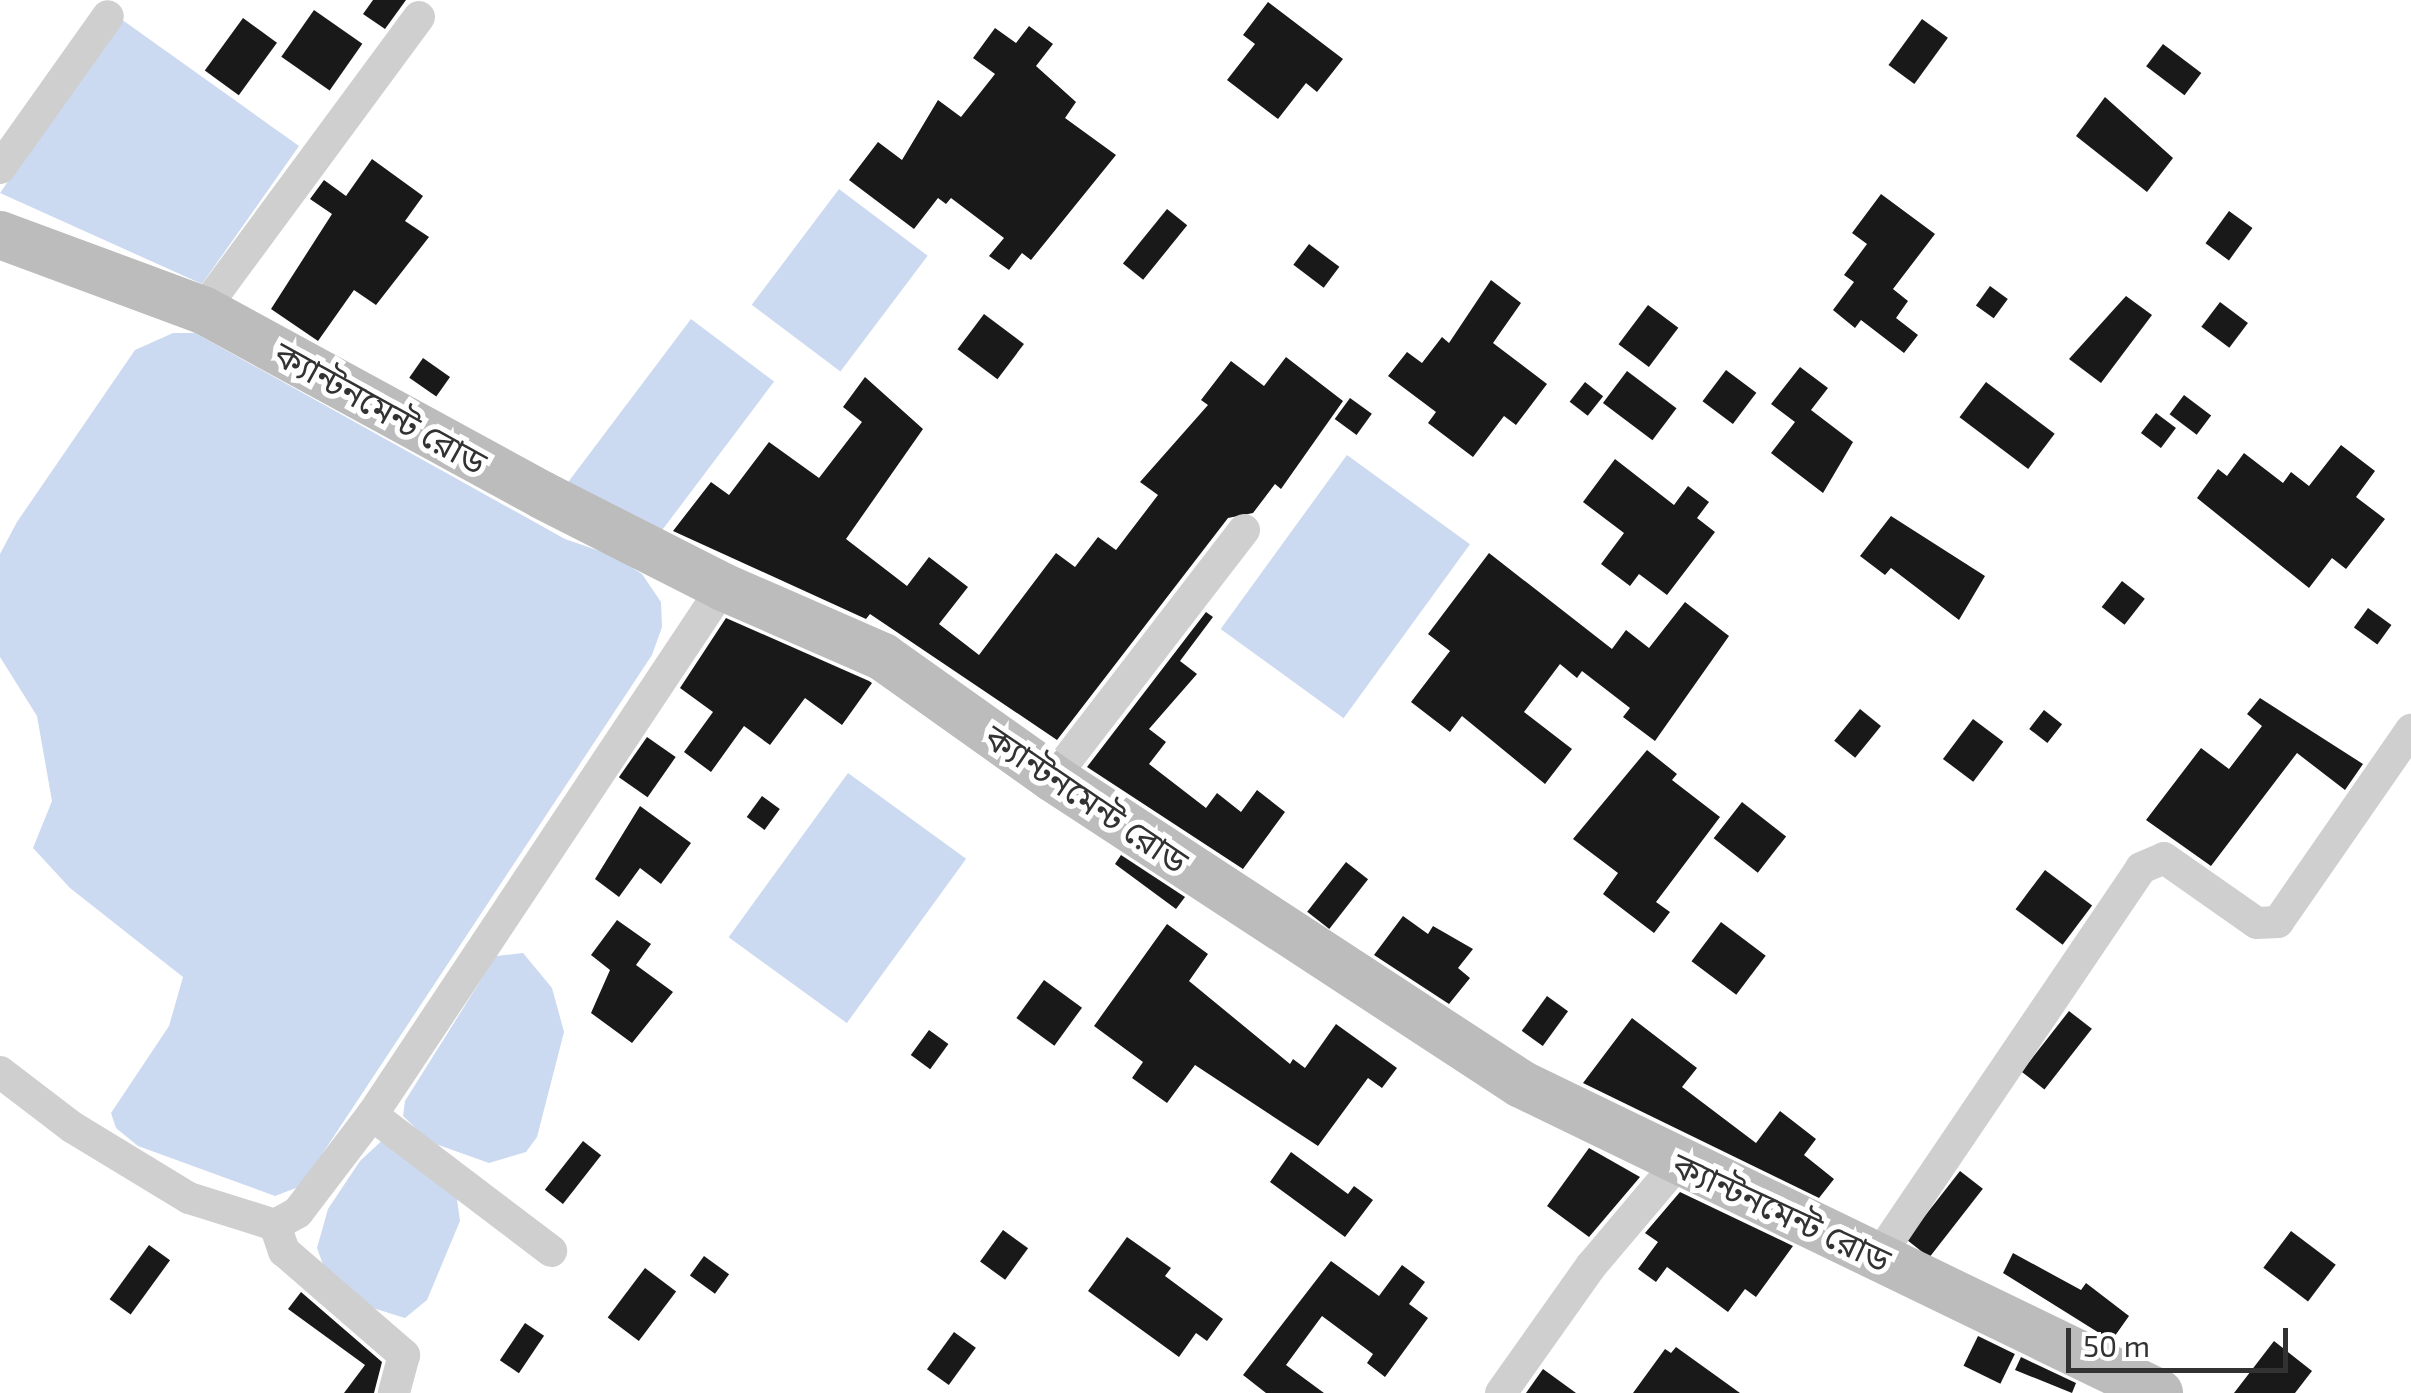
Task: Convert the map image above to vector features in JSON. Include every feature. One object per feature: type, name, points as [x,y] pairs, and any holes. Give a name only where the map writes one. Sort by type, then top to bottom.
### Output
[{"type":"main road","name":"ক্যান্টনমেন্ট রোড","points":[[0,235],[203,310],[723,587],[884,657],[1053,778],[1521,1084],[1678,1163],[1880,1254],[2159,1393]]},
{"type":"street","points":[[0,168],[108,16]]},
{"type":"street","points":[[203,310],[419,18]]},
{"type":"street","points":[[1053,778],[1244,530]]},
{"type":"street","points":[[0,1072],[72,1127],[189,1198],[275,1225],[298,1212],[372,1115],[723,587]]},
{"type":"street","points":[[1880,1254],[2141,868],[2164,858],[2257,923],[2278,922],[2411,730]]},
{"type":"street","points":[[372,1115],[551,1251]]},
{"type":"street","points":[[1501,1393],[1591,1266],[1678,1163]]},
{"type":"street","points":[[275,1225],[284,1252],[404,1354],[394,1393]]},
{"type":"water","points":[[121,19],[299,146],[202,284],[0,193]]},
{"type":"water","points":[[839,189],[928,256],[840,372],[752,305]]},
{"type":"water","points":[[691,319],[774,382],[651,545],[568,482]]},
{"type":"water","points":[[173,333],[195,333],[565,539],[614,556],[642,574],[661,602],[662,627],[652,655],[301,1186],[275,1196],[138,1146],[116,1128],[111,1113],[169,1026],[183,977],[70,888],[33,848],[52,801],[37,716],[0,657],[0,554],[17,522],[135,350]]},
{"type":"water","points":[[1347,455],[1470,544],[1344,718],[1221,629]]},
{"type":"water","points":[[848,773],[966,859],[847,1023],[729,937]]},
{"type":"water","points":[[523,953],[552,988],[564,1032],[537,1137],[526,1152],[489,1163],[430,1142],[403,1116],[405,1101],[496,956]]},
{"type":"water","points":[[389,1134],[456,1192],[460,1221],[427,1300],[405,1318],[360,1304],[328,1278],[317,1248],[328,1209],[360,1161]]},
{"type":"building","points":[[373,0],[406,0],[385,29],[363,14]]},
{"type":"building","points":[[1268,2],[1343,59],[1317,92],[1306,83],[1278,119],[1227,80],[1255,44],[1243,35]]},
{"type":"building","points":[[314,10],[362,44],[330,91],[281,57]]},
{"type":"building","points":[[243,18],[277,43],[239,95],[205,71]]},
{"type":"building","points":[[1922,19],[1948,38],[1914,84],[1888,65]]},
{"type":"building","points":[[1029,26],[1053,44],[1036,66],[1076,102],[1065,118],[1116,155],[1031,260],[1022,253],[1009,270],[989,256],[1004,238],[951,198],[946,204],[938,198],[914,229],[849,180],[878,142],[902,160],[938,100],[961,117],[995,74],[973,58],[995,28],[1016,43]]},
{"type":"building","points":[[2163,44],[2201,73],[2184,95],[2146,66]]},
{"type":"building","points":[[2105,97],[2173,158],[2147,192],[2076,136]]},
{"type":"building","points":[[372,159],[423,196],[405,221],[429,237],[376,305],[354,290],[318,341],[271,309],[332,214],[310,199],[324,180],[346,196]]},
{"type":"building","points":[[1881,194],[1935,234],[1893,289],[1908,301],[1896,318],[1918,335],[1904,353],[1861,320],[1855,328],[1833,310],[1854,282],[1844,275],[1867,244],[1852,233]]},
{"type":"building","points":[[1167,209],[1187,225],[1143,280],[1123,263]]},
{"type":"building","points":[[2229,211],[2252,228],[2229,260],[2205,243]]},
{"type":"building","points":[[1309,244],[1339,267],[1324,288],[1293,265]]},
{"type":"building","points":[[1491,280],[1521,303],[1493,343],[1547,384],[1516,425],[1504,416],[1473,457],[1428,423],[1436,412],[1388,376],[1407,352],[1422,363],[1442,337],[1449,343]]},
{"type":"building","points":[[1990,286],[2008,299],[1994,318],[1976,305]]},
{"type":"building","points":[[2126,296],[2152,315],[2101,383],[2069,359]]},
{"type":"building","points":[[2220,302],[2248,323],[2229,348],[2201,327]]},
{"type":"building","points":[[1648,305],[1678,328],[1649,367],[1619,344]]},
{"type":"building","points":[[984,314],[1024,344],[997,379],[958,349]]},
{"type":"building","points":[[1286,357],[1343,401],[1281,489],[1275,484],[1253,513],[1228,518],[1057,740],[870,614],[866,619],[673,531],[711,482],[729,495],[769,442],[819,478],[862,422],[843,407],[865,377],[923,429],[846,539],[907,586],[929,557],[968,587],[939,624],[979,655],[1056,553],[1075,567],[1098,537],[1116,550],[1158,495],[1140,482],[1208,405],[1201,400],[1231,361],[1264,386]]},
{"type":"building","points":[[423,358],[450,377],[436,397],[409,378]]},
{"type":"building","points":[[1800,367],[1828,388],[1811,410],[1853,442],[1823,493],[1771,453],[1795,422],[1771,404]]},
{"type":"building","points":[[1726,370],[1756,393],[1733,424],[1703,401]]},
{"type":"building","points":[[1627,371],[1677,408],[1652,440],[1603,403]]},
{"type":"building","points":[[1585,382],[1603,396],[1588,416],[1570,402]]},
{"type":"building","points":[[1986,382],[2055,434],[2028,469],[1960,417]]},
{"type":"building","points":[[2184,395],[2211,415],[2197,435],[2170,414]]},
{"type":"building","points":[[1350,398],[1372,414],[1357,435],[1335,419]]},
{"type":"building","points":[[2156,413],[2176,428],[2161,448],[2141,433]]},
{"type":"building","points":[[2341,445],[2375,471],[2356,497],[2385,519],[2346,569],[2332,558],[2309,588],[2197,498],[2218,469],[2227,476],[2244,453],[2283,483],[2291,472],[2309,486]]},
{"type":"building","points":[[1615,459],[1674,505],[1688,486],[1709,502],[1697,518],[1715,532],[1667,595],[1639,574],[1630,586],[1601,564],[1624,533],[1583,502]]},
{"type":"building","points":[[1891,516],[1985,576],[1959,620],[1891,568],[1885,575],[1860,556]]},
{"type":"building","points":[[1489,553],[1612,649],[1626,630],[1649,648],[1685,602],[1729,636],[1655,741],[1623,717],[1630,708],[1582,671],[1577,678],[1560,664],[1524,712],[1572,749],[1545,784],[1462,716],[1450,732],[1411,702],[1450,651],[1428,634]]},
{"type":"building","points":[[2122,581],[2145,599],[2125,625],[2102,607]]},
{"type":"building","points":[[2368,608],[2391,625],[2377,644],[2354,627]]},
{"type":"building","points":[[1206,612],[1213,617],[1180,661],[1197,674],[1149,729],[1166,742],[1149,764],[1206,808],[1217,793],[1241,812],[1257,790],[1285,812],[1243,869],[1087,767]]},
{"type":"building","points":[[726,618],[872,683],[842,725],[805,698],[770,745],[744,726],[711,772],[684,752],[713,712],[680,688]]},
{"type":"building","points":[[2260,698],[2363,764],[2345,790],[2297,753],[2211,866],[2146,820],[2201,748],[2229,769],[2262,726],[2247,714]]},
{"type":"building","points":[[1860,709],[1881,726],[1855,758],[1834,741]]},
{"type":"building","points":[[2044,710],[2062,724],[2047,743],[2029,729]]},
{"type":"building","points":[[1973,719],[2003,742],[1973,782],[1943,759]]},
{"type":"building","points":[[647,737],[676,757],[648,797],[619,777]]},
{"type":"building","points":[[1647,750],[1677,774],[1672,780],[1720,817],[1656,902],[1670,912],[1654,933],[1603,894],[1618,873],[1573,839]]},
{"type":"building","points":[[762,796],[780,809],[765,830],[747,817]]},
{"type":"building","points":[[1742,802],[1786,836],[1758,873],[1714,838]]},
{"type":"building","points":[[640,806],[691,843],[661,884],[640,868],[619,897],[595,879]]},
{"type":"building","points":[[1121,855],[1185,897],[1176,909],[1115,864]]},
{"type":"building","points":[[1346,862],[1368,879],[1329,929],[1307,912]]},
{"type":"building","points":[[2045,870],[2092,906],[2063,945],[2016,909]]},
{"type":"building","points":[[1403,916],[1428,934],[1433,926],[1473,949],[1458,968],[1470,978],[1449,1004],[1374,955]]},
{"type":"building","points":[[617,920],[651,944],[636,965],[673,992],[632,1043],[591,1013],[610,970],[591,955]]},
{"type":"building","points":[[1721,922],[1766,956],[1736,995],[1692,961]]},
{"type":"building","points":[[1167,924],[1208,954],[1189,981],[1290,1064],[1293,1059],[1305,1068],[1336,1024],[1397,1068],[1382,1088],[1368,1078],[1318,1146],[1195,1065],[1167,1103],[1132,1078],[1143,1062],[1094,1026]]},
{"type":"building","points":[[1044,980],[1082,1008],[1054,1046],[1016,1018]]},
{"type":"building","points":[[1547,996],[1568,1011],[1543,1046],[1522,1031]]},
{"type":"building","points":[[2069,1011],[2092,1029],[2044,1090],[2022,1072]]},
{"type":"building","points":[[1632,1018],[1697,1068],[1682,1087],[1756,1143],[1780,1111],[1816,1139],[1804,1155],[1834,1179],[1819,1198],[1583,1083]]},
{"type":"building","points":[[929,1030],[948,1044],[930,1069],[911,1055]]},
{"type":"building","points":[[583,1141],[601,1155],[563,1204],[545,1190]]},
{"type":"building","points":[[1589,1148],[1640,1177],[1589,1237],[1547,1206]]},
{"type":"building","points":[[1291,1152],[1348,1194],[1354,1186],[1373,1200],[1345,1237],[1270,1182]]},
{"type":"building","points":[[1960,1171],[1983,1189],[1929,1257],[1906,1240]]},
{"type":"building","points":[[1680,1192],[1793,1246],[1756,1297],[1745,1289],[1728,1312],[1667,1267],[1656,1282],[1638,1269],[1658,1242],[1645,1233]]},
{"type":"building","points":[[1003,1230],[1028,1248],[1005,1280],[980,1262]]},
{"type":"building","points":[[2291,1231],[2336,1265],[2308,1301],[2263,1268]]},
{"type":"building","points":[[1127,1237],[1171,1268],[1165,1276],[1223,1319],[1207,1341],[1196,1333],[1179,1357],[1088,1291]]},
{"type":"building","points":[[149,1245],[170,1260],[131,1314],[110,1299]]},
{"type":"building","points":[[2013,1253],[2081,1290],[2086,1283],[2129,1316],[2112,1340],[2104,1336],[2003,1273]]},
{"type":"building","points":[[704,1256],[729,1274],[715,1294],[690,1275]]},
{"type":"building","points":[[1331,1261],[1379,1296],[1402,1265],[1425,1282],[1409,1304],[1428,1318],[1385,1377],[1367,1363],[1373,1354],[1322,1316],[1286,1365],[1324,1393],[1266,1393],[1243,1375]]},
{"type":"building","points":[[645,1268],[676,1291],[639,1341],[608,1318]]},
{"type":"building","points":[[301,1292],[382,1362],[374,1393],[344,1393],[365,1365],[288,1309]]},
{"type":"building","points":[[525,1323],[544,1336],[519,1373],[500,1360]]},
{"type":"building","points":[[954,1332],[976,1348],[949,1385],[927,1369]]},
{"type":"building","points":[[1978,1336],[2015,1354],[2000,1384],[1964,1366]]},
{"type":"building","points":[[2274,1341],[2312,1371],[2295,1393],[2234,1393]]},
{"type":"building","points":[[1676,1347],[1740,1393],[1633,1393],[1665,1349],[1671,1353]]},
{"type":"building","points":[[2021,1357],[2076,1383],[2072,1393],[2015,1370]]},
{"type":"building","points":[[1543,1369],[1576,1393],[1526,1393]]}]
